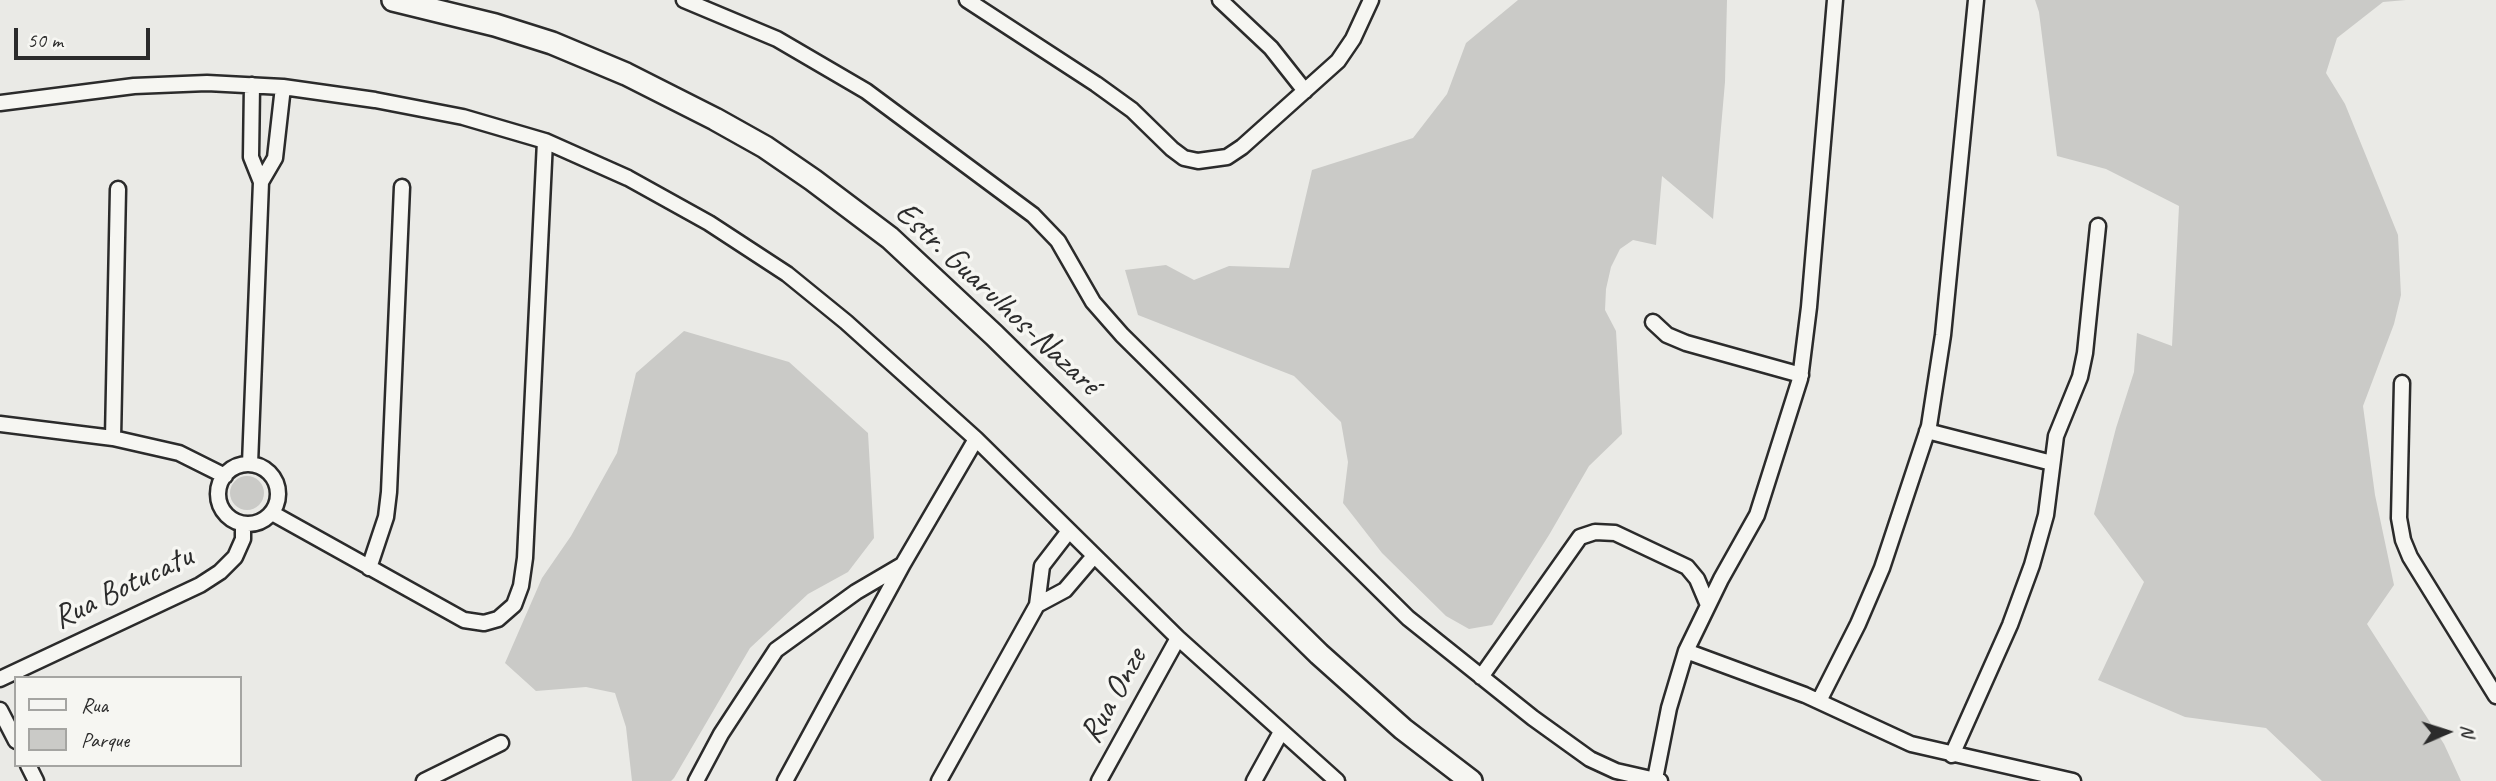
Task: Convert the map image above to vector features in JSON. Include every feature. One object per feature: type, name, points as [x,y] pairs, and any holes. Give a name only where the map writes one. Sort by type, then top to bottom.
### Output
[{"type":"main road","name":"Estr. Guarulhos-Nazaré","points":[[393,0],[541,39],[626,74],[735,130],[813,180],[890,238],[994,335],[1320,654],[1403,729],[1471,781]]},
{"type":"street","points":[[684,0],[706,4],[777,39],[866,91],[1033,215],[1058,241],[1093,302],[1122,335],[1408,618],[1590,759],[1616,771],[1657,780],[1669,708],[1686,651],[1757,515],[1801,375],[1810,307],[1835,0]]},
{"type":"street","points":[[967,0],[1132,110],[1184,158],[1198,161],[1227,157],[1338,61],[1353,39],[1371,0]]},
{"type":"street","points":[[1220,0],[1270,48],[1305,90]]},
{"type":"street","points":[[1819,701],[1858,624],[1882,568],[1927,431],[1944,335],[1976,0]]},
{"type":"street","points":[[0,103],[134,86],[207,83],[283,87],[375,100],[463,117],[545,141],[628,178],[709,223],[787,274],[846,322],[976,439],[1178,638],[1337,781]]},
{"type":"street","points":[[250,464],[261,182],[251,157],[252,85]]},
{"type":"street","points":[[261,182],[275,158],[283,87]]},
{"type":"street","points":[[272,513],[464,620],[484,623],[498,619],[514,605],[521,586],[525,558],[545,141]]},
{"type":"street","points":[[369,568],[386,517],[389,492],[402,187]]},
{"type":"street","points":[[113,438],[118,189]]},
{"type":"street","points":[[1952,755],[2010,625],[2032,565],[2046,515],[2056,436],[2080,377],[2085,353],[2098,226]]},
{"type":"street","points":[[1653,322],[1667,335],[1686,343],[1801,375]]},
{"type":"street","points":[[2402,383],[2399,518],[2403,540],[2410,557],[2496,696]]},
{"type":"street","points":[[0,424],[113,438],[179,453],[225,476]]},
{"type":"street","points":[[1927,431],[2052,463]]},
{"type":"street","points":[[785,781],[903,564],[976,439]]},
{"type":"street","points":[[250,464],[267,471],[277,486],[278,495],[272,513],[259,522],[243,524],[226,514],[219,495],[225,476],[240,466],[250,464]]},
{"type":"street","name":"Rua Botucatu","points":[[0,679],[200,585],[220,572],[235,557],[243,539],[243,524]]},
{"type":"street","points":[[939,781],[1037,605],[1042,566],[1069,531]]},
{"type":"street","points":[[1481,677],[1580,537],[1595,532],[1615,533],[1687,567],[1697,579],[1708,605]]},
{"type":"street","points":[[1037,605],[1065,590],[1094,556]]},
{"type":"street","points":[[696,781],[722,734],[776,650],[856,593],[903,564]]},
{"type":"street","name":"Rua Onze","points":[[1099,781],[1178,638]]},
{"type":"street","points":[[1686,651],[1819,701],[1911,744],[2073,781]]},
{"type":"street","points":[[0,710],[14,737]]},
{"type":"street","points":[[1254,781],[1281,732]]},
{"type":"street","points":[[424,781],[501,743]]},
{"type":"green space","points":[[1518,0],[1727,0],[1725,82],[1713,219],[1662,176],[1656,245],[1633,240],[1620,249],[1611,267],[1605,310],[1616,331],[1622,434],[1589,466],[1492,625],[1469,629],[1446,616],[1382,553],[1343,503],[1348,462],[1341,422],[1294,376],[1138,315],[1125,270],[1166,265],[1194,280],[1229,266],[1289,268],[1312,170],[1413,138],[1447,94],[1466,43]]},
{"type":"green space","points":[[2035,0],[2406,0],[2383,2],[2337,38],[2326,73],[2345,104],[2398,235],[2401,295],[2394,324],[2363,406],[2375,495],[2394,585],[2367,624],[2444,744],[2461,781],[2322,781],[2266,728],[2185,717],[2098,680],[2144,582],[2094,514],[2116,428],[2134,372],[2137,333],[2172,346],[2179,206],[2106,169],[2057,156],[2039,12]]},
{"type":"green space","points":[[684,331],[789,362],[868,433],[874,538],[848,572],[808,594],[750,648],[674,778],[671,781],[632,781],[626,727],[615,693],[586,687],[536,691],[505,663],[542,578],[571,536],[617,453],[636,373]]},
{"type":"green space","points":[[247,476],[259,481],[264,493],[259,505],[247,510],[235,505],[230,493],[235,481]]}]
